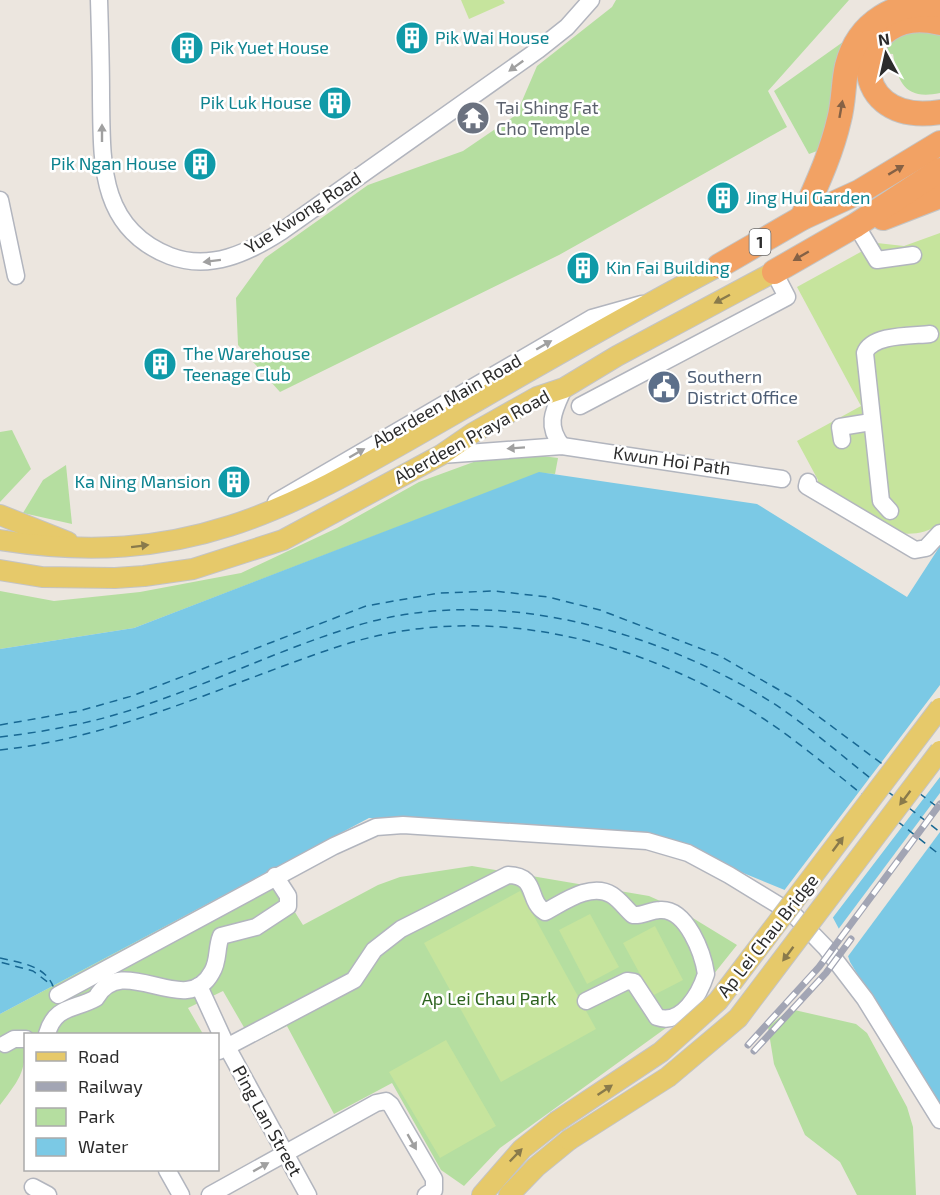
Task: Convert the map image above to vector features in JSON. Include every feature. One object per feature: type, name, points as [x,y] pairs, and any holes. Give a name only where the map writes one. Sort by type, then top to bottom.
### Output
[{"type":"highway","points":[[802,218],[826,165],[867,27],[885,12],[902,5],[922,3],[940,5]]},
{"type":"highway","points":[[860,55],[882,34],[901,23],[924,21],[940,23]]},
{"type":"highway","points":[[860,55],[871,82],[880,97],[890,105],[910,112],[940,112]]},
{"type":"highway","name":"Aberdeen Praya Road","points":[[719,266],[802,218],[833,206],[940,143]]},
{"type":"highway","name":"Aberdeen Praya Road","points":[[774,272],[856,225],[940,170]]},
{"type":"highway","points":[[856,225],[903,212],[940,196]]},
{"type":"main road","name":"Aberdeen Praya Road","points":[[0,540],[126,548],[200,536],[254,519],[343,477],[650,302],[719,266]]},
{"type":"main road","name":"Aberdeen Praya Road","points":[[0,570],[42,577],[115,579],[194,569],[283,540],[441,455],[473,433],[537,397],[564,388],[626,351],[774,272]]},
{"type":"main road","points":[[0,515],[82,547]]},
{"type":"main road","name":"Ap Lei Chau Bridge","points":[[482,1195],[522,1149],[556,1122],[661,1052],[718,1001],[940,708]]},
{"type":"main road","name":"Ap Lei Chau Bridge","points":[[509,1195],[536,1167],[569,1140],[668,1077],[738,1018],[940,751]]},
{"type":"street","name":"Yue Kwong Road","points":[[99,0],[102,163],[108,192],[128,226],[146,243],[175,258],[204,262],[246,252],[282,231],[538,50],[567,27],[591,0]]},
{"type":"street","points":[[0,200],[16,276]]},
{"type":"street","points":[[856,225],[877,260],[913,255]]},
{"type":"street","name":"Aberdeen Praya Road","points":[[580,406],[787,297],[774,272]]},
{"type":"street","points":[[890,510],[881,501],[865,352],[867,347],[876,341],[930,334]]},
{"type":"street","points":[[562,446],[555,437],[551,419],[564,388]]},
{"type":"street","points":[[842,440],[840,427],[871,422]]},
{"type":"street","name":"Kwun Hoi Path","points":[[441,455],[562,446],[782,479]]},
{"type":"street","points":[[807,484],[915,550],[926,548],[940,533]]},
{"type":"street","points":[[58,995],[275,876],[367,830],[387,825],[647,841],[688,853],[792,914],[812,931],[865,999],[940,1120]]},
{"type":"street","points":[[223,1049],[354,980],[374,950],[392,935],[508,874],[520,876],[527,881],[539,905],[546,912],[581,894],[600,891],[610,894],[633,915],[660,910],[671,912],[697,942],[706,974],[701,988],[691,1003],[678,1015],[664,1019],[657,1017],[634,982],[627,981],[586,1001]]},
{"type":"street","points":[[48,1033],[60,1013],[96,998],[104,985],[120,980],[176,990],[199,987],[212,973],[222,936],[256,927],[286,909],[288,896],[275,876]]},
{"type":"street","points":[[120,980],[122,960]]},
{"type":"street","points":[[74,986],[81,1003]]},
{"type":"street","name":"Ping Lan Street","points":[[199,987],[217,1033]]},
{"type":"street","points":[[5,1044],[14,1039],[24,1039]]},
{"type":"street","name":"Ping Lan Street","points":[[219,1039],[308,1195]]},
{"type":"street","points":[[210,1195],[376,1103],[386,1101],[391,1105],[431,1190]]},
{"type":"street","points":[[168,1171],[181,1195]]},
{"type":"green space","points":[[461,0],[503,0],[505,3],[469,19]]},
{"type":"green space","points":[[616,0],[849,0],[768,91],[787,127],[559,255],[280,392],[238,345],[236,298],[265,258],[368,185],[463,151],[516,115],[537,66],[612,7]]},
{"type":"green space","points":[[940,0],[940,93],[928,95],[912,92],[901,81],[893,54],[841,50],[834,69],[825,148],[809,154],[774,91],[864,27]]},
{"type":"green space","points":[[940,233],[940,524],[920,533],[898,533],[816,486],[818,480],[797,441],[861,406],[797,287],[877,243],[904,246]]},
{"type":"green space","points":[[12,430],[31,469],[0,502],[0,432]]},
{"type":"green space","points":[[519,453],[558,458],[555,474],[539,473],[134,628],[0,649],[0,591],[54,601],[140,592],[241,573],[337,528],[419,482],[490,456]]},
{"type":"green space","points":[[66,465],[72,524],[23,513],[43,480]]},
{"type":"green space","name":"Ap Lei Chau Park","points":[[472,866],[649,896],[678,909],[737,945],[677,1020],[500,1148],[464,1186],[441,1170],[392,1083],[334,1114],[287,1026],[253,1043],[223,991],[188,1008],[202,1033],[24,1033],[24,1061],[21,1073],[14,1087],[0,1105],[0,1014],[269,871],[303,925],[378,885],[400,877]]},
{"type":"green space","points":[[520,891],[596,1029],[501,1082],[424,943]]},
{"type":"green space","points":[[590,914],[619,967],[587,984],[559,930]]},
{"type":"green space","points":[[655,926],[683,980],[652,996],[623,943]]},
{"type":"green space","points":[[790,1009],[856,1024],[867,1033],[907,1107],[913,1127],[916,1195],[857,1195],[840,1162],[805,1135],[774,1064],[768,1027]]},
{"type":"green space","points":[[446,1040],[496,1126],[440,1158],[389,1072]]},
{"type":"water","points":[[539,472],[757,504],[907,597],[940,546],[940,1111],[850,962],[839,929],[831,914],[792,893],[658,838],[369,818],[0,1014],[0,649],[134,628]]},
{"type":"pier","points":[[940,685],[940,777],[831,920],[829,916],[783,892]]},
{"type":"pier","points":[[940,793],[940,832],[846,959],[837,931]]},
{"type":"ferry route","points":[[0,725],[79,711],[132,696],[366,606],[439,593],[494,591],[548,597],[600,610],[720,656],[795,699],[885,766]]},
{"type":"ferry route","points":[[0,737],[38,732],[114,715],[177,694],[306,643],[359,625],[411,614],[465,610],[519,612],[573,621],[626,635],[678,654],[727,677],[773,703],[874,781]]},
{"type":"ferry route","points":[[0,750],[87,734],[172,708],[337,647],[389,633],[441,627],[493,626],[546,632],[597,644],[647,660],[696,681],[743,706],[774,726],[863,795]]},
{"type":"ferry route","points":[[887,791],[895,797]]},
{"type":"ferry route","points":[[919,793],[940,809]]},
{"type":"ferry route","points":[[909,808],[940,832]]},
{"type":"ferry route","points":[[897,821],[940,855]]},
{"type":"ferry route","points":[[0,958],[38,969],[44,973],[53,986],[33,971],[0,962]]},
{"type":"railway","points":[[748,1045],[819,967],[940,804]]},
{"type":"railway","points":[[754,1051],[826,973],[851,939]]},
{"type":"place","name":"Pik Wai House","points":[[412,38]]},
{"type":"place","name":"Pik Yuet House","points":[[187,48]]},
{"type":"place","name":"Pik Luk House","points":[[335,103]]},
{"type":"place","name":"Tai Shing Fat Cho Temple","points":[[473,118]]},
{"type":"place","name":"Pik Ngan House","points":[[200,164]]},
{"type":"place","name":"Jing Hui Garden","points":[[723,198]]},
{"type":"place","name":"Kin Fai Building","points":[[583,268]]},
{"type":"place","name":"The Warehouse Teenage Club","points":[[160,364]]},
{"type":"place","name":"Southern District Office","points":[[664,387]]},
{"type":"place","name":"Ka Ning Mansion","points":[[234,482]]}]
